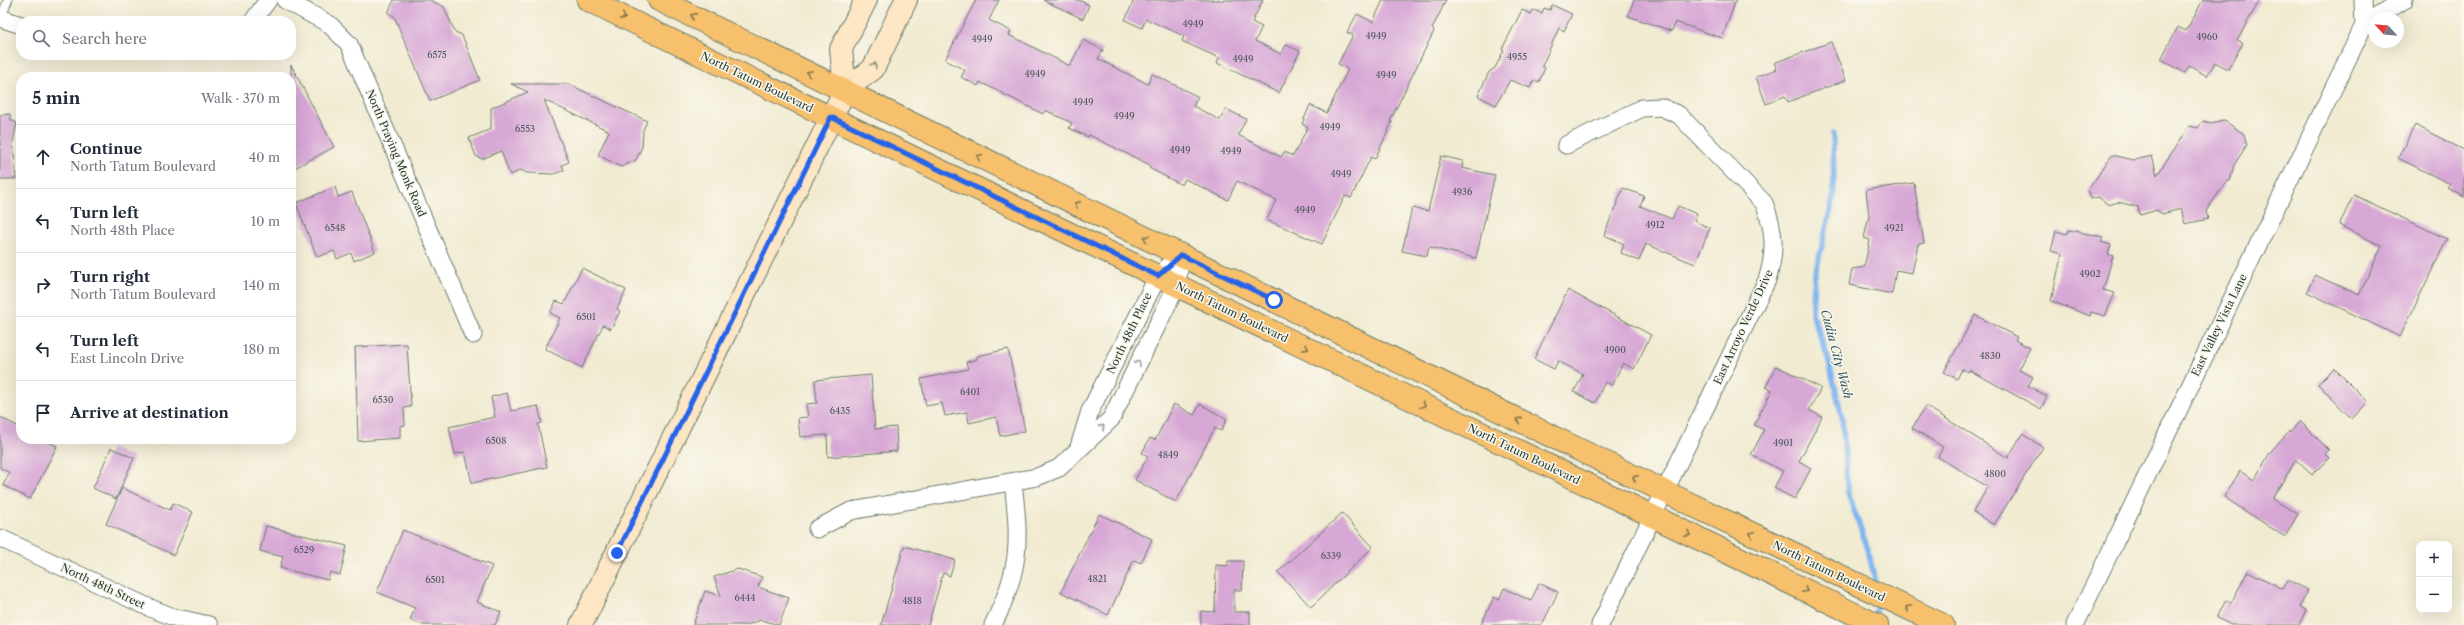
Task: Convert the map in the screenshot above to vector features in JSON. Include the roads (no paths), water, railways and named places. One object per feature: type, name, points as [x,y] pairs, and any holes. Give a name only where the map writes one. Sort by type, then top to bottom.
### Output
[{"type":"main road","name":"North Tatum Boulevard","points":[[588,0],[1877,625]]},
{"type":"main road","name":"North Tatum Boulevard","points":[[659,0],[1664,492],[1943,625]]},
{"type":"main road","points":[[845,90],[841,49],[866,0]]},
{"type":"main road","points":[[581,625],[845,90],[874,69],[906,0]]},
{"type":"street","points":[[257,16],[268,0]]},
{"type":"street","name":"North Praying Monk Road","points":[[285,0],[329,24],[349,44],[474,335]]},
{"type":"street","name":"East Valley Vista Lane","points":[[2363,0],[2368,13]]},
{"type":"street","points":[[2385,12],[2404,0]]},
{"type":"street","points":[[0,18],[16,23]]},
{"type":"street","name":"East Valley Vista Lane","points":[[2075,625],[2368,27]]},
{"type":"street","name":"East Arroyo Verde Drive","points":[[1566,145],[1642,108],[1661,108],[1679,115],[1764,203],[1771,219],[1774,237],[1774,259],[1767,280],[1600,625]]},
{"type":"street","name":"North 48th Place","points":[[1078,452],[1090,411],[1158,276],[1181,255]]},
{"type":"street","name":"North 48th Place","points":[[817,529],[851,511],[1013,482],[1037,477],[1059,468],[1078,452],[1111,418],[1177,285],[1181,255]]},
{"type":"street","points":[[993,625],[1007,596],[1017,558],[1018,529],[1013,482]]},
{"type":"street","name":"North 48th Street","points":[[0,538],[170,621],[209,625]]},
{"type":"lane","points":[[0,18],[8,0]]},
{"type":"waterway","name":"Cudia City Wash","points":[[1833,134],[1834,196],[1814,279],[1812,314],[1828,358],[1842,417],[1848,494],[1868,549],[1876,586]]},
{"type":"waterway","name":"Cudia City Wash","points":[[1874,619],[1877,598]]}]
